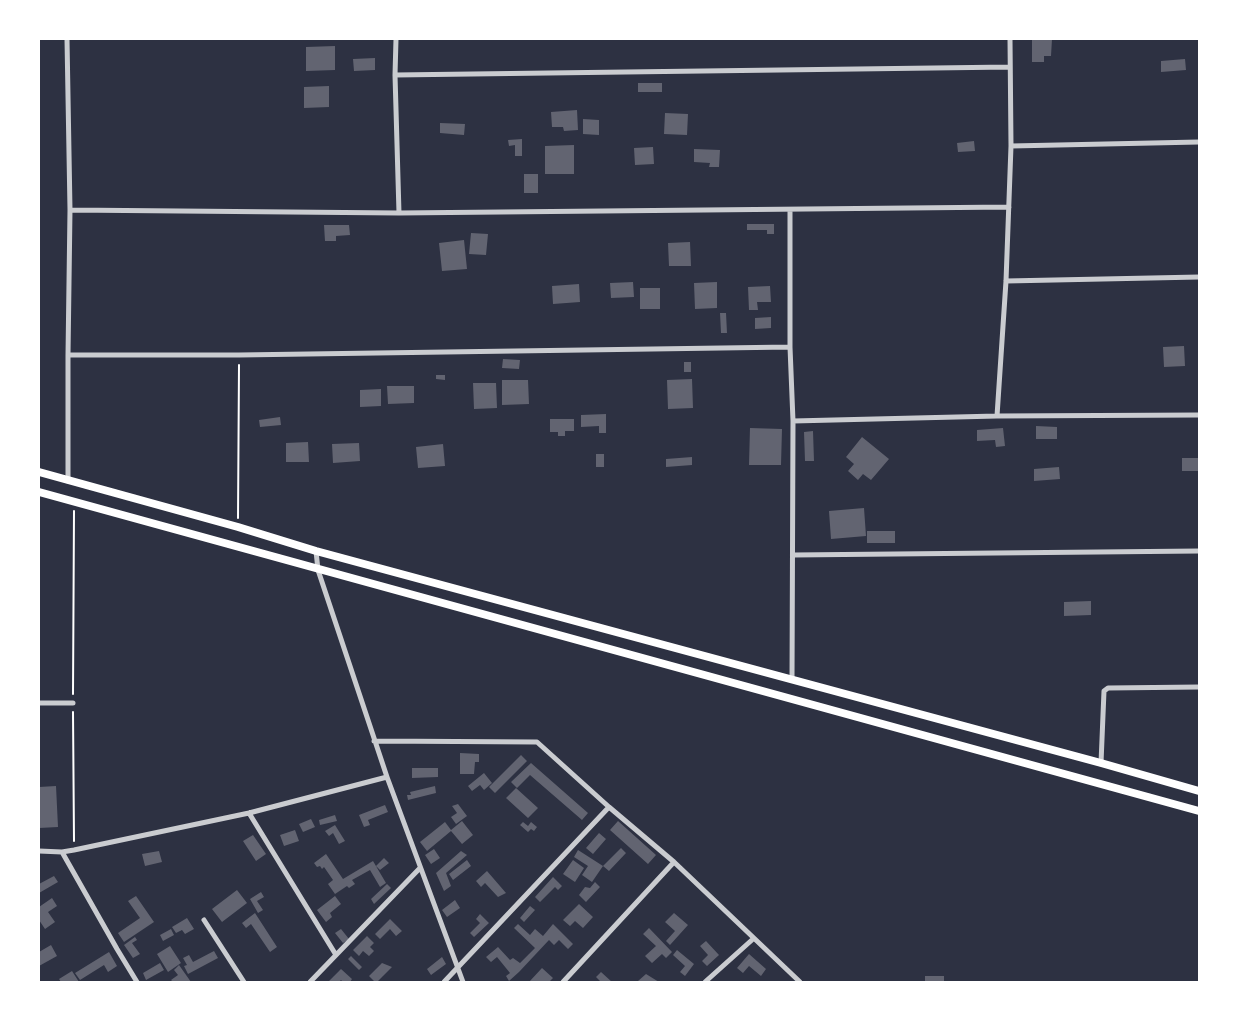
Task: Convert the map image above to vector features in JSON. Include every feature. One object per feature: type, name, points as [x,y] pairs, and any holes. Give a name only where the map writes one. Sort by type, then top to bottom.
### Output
[{"type":"main road","points":[[39,472],[1199,791]]},
{"type":"main road","points":[[39,492],[1199,811]]},
{"type":"street","points":[[67,39],[70,210],[68,481]]},
{"type":"street","points":[[396,39],[399,213]]},
{"type":"street","points":[[997,416],[1009,207],[1010,39]]},
{"type":"street","points":[[395,75],[1010,67]]},
{"type":"street","points":[[1011,146],[1199,142]]},
{"type":"street","points":[[70,210],[399,213],[1009,207]]},
{"type":"street","points":[[790,210],[790,348],[793,422],[792,679]]},
{"type":"street","points":[[1006,281],[1199,278]]},
{"type":"street","points":[[68,355],[790,348]]},
{"type":"street","points":[[793,422],[997,416],[1199,415]]},
{"type":"street","points":[[316,550],[318,570],[374,741],[463,982]]},
{"type":"street","points":[[793,555],[1199,550]]},
{"type":"street","points":[[1101,763],[1104,691],[1108,688],[1199,687]]},
{"type":"street","points":[[39,703],[73,703]]},
{"type":"street","points":[[374,741],[537,742],[674,862],[800,982]]},
{"type":"street","points":[[39,851],[74,850],[249,813],[387,777]]},
{"type":"street","points":[[444,982],[609,807]]},
{"type":"street","points":[[249,813],[336,955]]},
{"type":"street","points":[[62,852],[137,982]]},
{"type":"street","points":[[563,982],[674,862]]},
{"type":"street","points":[[310,982],[420,868]]},
{"type":"street","points":[[204,920],[244,982]]},
{"type":"street","points":[[705,982],[753,939]]},
{"type":"street","points":[[787,982],[794,976]]},
{"type":"path","points":[[238,527],[239,355]]},
{"type":"path","points":[[74,503],[74,850]]},
{"type":"building","points":[[1032,39],[1052,39],[1051,56],[1044,56],[1044,62],[1032,62]]},
{"type":"building","points":[[335,46],[335,70],[306,71],[306,47]]},
{"type":"building","points":[[375,58],[375,70],[354,71],[353,59]]},
{"type":"building","points":[[1185,59],[1186,70],[1161,72],[1161,61]]},
{"type":"building","points":[[638,83],[662,83],[662,92],[638,92]]},
{"type":"building","points":[[329,86],[329,107],[304,108],[304,87]]},
{"type":"building","points":[[577,110],[578,130],[564,131],[563,127],[552,127],[551,112]]},
{"type":"building","points":[[665,113],[688,114],[687,135],[664,134]]},
{"type":"building","points":[[583,119],[599,120],[599,135],[583,134]]},
{"type":"building","points":[[440,123],[465,124],[464,135],[440,133]]},
{"type":"building","points":[[522,139],[522,156],[515,156],[515,145],[509,146],[508,140]]},
{"type":"building","points":[[974,141],[975,151],[958,152],[957,143]]},
{"type":"building","points":[[574,145],[574,174],[545,174],[545,146]]},
{"type":"building","points":[[653,147],[654,164],[635,165],[634,148]]},
{"type":"building","points":[[694,149],[720,150],[719,167],[709,167],[710,163],[694,162]]},
{"type":"building","points":[[524,174],[538,174],[538,193],[524,193]]},
{"type":"building","points":[[747,224],[774,224],[774,234],[767,234],[767,230],[747,230]]},
{"type":"building","points":[[324,225],[349,225],[350,235],[336,236],[336,241],[325,241]]},
{"type":"building","points":[[471,233],[488,234],[486,255],[469,254]]},
{"type":"building","points":[[464,240],[467,269],[442,271],[439,243]]},
{"type":"building","points":[[690,242],[691,266],[669,266],[668,243]]},
{"type":"building","points":[[633,282],[634,297],[611,298],[610,283]]},
{"type":"building","points":[[717,282],[717,308],[695,309],[694,283]]},
{"type":"building","points":[[579,284],[580,302],[553,304],[552,286]]},
{"type":"building","points":[[770,286],[771,302],[757,302],[758,310],[749,310],[748,287]]},
{"type":"building","points":[[640,288],[660,288],[660,309],[640,309]]},
{"type":"building","points":[[720,313],[726,313],[727,333],[721,333]]},
{"type":"building","points":[[771,317],[771,328],[755,329],[755,318]]},
{"type":"building","points":[[1184,346],[1185,366],[1164,367],[1163,347]]},
{"type":"building","points":[[503,359],[520,360],[519,369],[502,368]]},
{"type":"building","points":[[684,362],[691,362],[691,372],[684,372]]},
{"type":"building","points":[[436,375],[445,375],[445,380],[436,379]]},
{"type":"building","points":[[692,379],[693,408],[668,409],[667,380]]},
{"type":"building","points":[[502,380],[528,380],[529,404],[502,405]]},
{"type":"building","points":[[473,383],[496,383],[497,408],[474,409]]},
{"type":"building","points":[[387,386],[414,386],[414,403],[388,404]]},
{"type":"building","points":[[381,389],[381,406],[360,407],[360,390]]},
{"type":"building","points":[[606,414],[606,433],[599,433],[599,426],[581,427],[581,415]]},
{"type":"building","points":[[280,417],[281,425],[260,427],[259,420]]},
{"type":"building","points":[[550,419],[574,419],[574,431],[565,431],[565,436],[558,436],[558,432],[550,432]]},
{"type":"building","points":[[1036,426],[1057,427],[1057,439],[1036,439]]},
{"type":"building","points":[[750,428],[782,429],[781,465],[749,465]]},
{"type":"building","points":[[1003,428],[1005,446],[996,447],[995,440],[977,441],[977,430]]},
{"type":"building","points":[[813,431],[814,461],[805,461],[804,432]]},
{"type":"building","points":[[862,437],[889,459],[871,480],[863,474],[858,480],[848,471],[854,464],[846,457]]},
{"type":"building","points":[[308,442],[309,462],[286,462],[286,443]]},
{"type":"building","points":[[359,443],[360,461],[333,463],[332,444]]},
{"type":"building","points":[[443,444],[445,466],[418,468],[416,447]]},
{"type":"building","points":[[596,454],[604,454],[604,467],[596,467]]},
{"type":"building","points":[[692,457],[692,465],[666,467],[666,459]]},
{"type":"building","points":[[1182,458],[1199,458],[1199,471],[1182,471]]},
{"type":"building","points":[[1059,467],[1060,479],[1034,481],[1034,469]]},
{"type":"building","points":[[864,508],[866,536],[831,539],[829,511]]},
{"type":"building","points":[[867,531],[895,531],[895,543],[867,543]]},
{"type":"building","points":[[1091,601],[1091,615],[1064,616],[1064,602]]},
{"type":"building","points":[[460,753],[479,754],[479,762],[475,762],[474,774],[460,774]]},
{"type":"building","points":[[521,755],[527,761],[495,793],[489,787]]},
{"type":"building","points":[[531,763],[588,813],[582,820],[530,775],[517,788],[511,782]]},
{"type":"building","points":[[412,768],[438,768],[438,777],[412,778]]},
{"type":"building","points":[[484,773],[492,783],[484,790],[480,785],[472,791],[468,786]]},
{"type":"building","points":[[56,786],[58,827],[39,828],[39,787]]},
{"type":"building","points":[[435,786],[436,793],[408,800],[407,795],[411,795],[410,792]]},
{"type":"building","points":[[516,788],[538,808],[528,818],[506,798]]},
{"type":"building","points":[[458,804],[467,816],[456,824],[451,817],[457,813],[452,806]]},
{"type":"building","points":[[385,805],[388,812],[368,820],[370,825],[364,827],[359,815]]},
{"type":"building","points":[[335,815],[337,821],[320,825],[319,820]]},
{"type":"building","points":[[311,819],[315,827],[303,832],[299,824]]},
{"type":"building","points":[[462,821],[473,835],[462,844],[451,831],[427,851],[420,842],[445,822],[451,830]]},
{"type":"building","points":[[618,821],[656,855],[648,864],[610,830]]},
{"type":"building","points":[[523,822],[528,826],[531,822],[537,827],[534,831],[531,829],[528,832],[520,825]]},
{"type":"building","points":[[335,825],[345,841],[339,844],[333,833],[329,836],[325,831]]},
{"type":"building","points":[[295,830],[299,841],[284,846],[280,835]]},
{"type":"building","points":[[599,833],[606,839],[593,854],[586,848]]},
{"type":"building","points":[[253,835],[266,854],[256,861],[243,841]]},
{"type":"building","points":[[621,848],[626,853],[609,871],[603,866]]},
{"type":"building","points":[[434,849],[440,858],[431,864],[425,855]]},
{"type":"building","points":[[578,850],[603,866],[592,882],[582,875],[588,866],[574,857]]},
{"type":"building","points":[[159,851],[162,862],[145,866],[142,854]]},
{"type":"building","points":[[461,851],[467,855],[446,873],[451,886],[444,891],[436,873]]},
{"type":"building","points":[[326,854],[343,879],[373,861],[386,883],[380,887],[370,870],[352,880],[355,884],[335,894],[328,884],[333,880],[324,867],[322,869],[320,866],[317,867],[314,863]]},
{"type":"building","points":[[384,858],[389,863],[380,870],[376,866]]},
{"type":"building","points":[[467,860],[471,866],[453,880],[449,874]]},
{"type":"building","points":[[573,860],[584,868],[575,882],[563,874]]},
{"type":"building","points":[[487,871],[506,893],[498,897],[485,883],[481,887],[476,881]]},
{"type":"building","points":[[54,876],[58,882],[39,893],[39,884]]},
{"type":"building","points":[[553,877],[562,886],[558,890],[555,887],[540,902],[535,897]]},
{"type":"building","points":[[595,882],[600,887],[586,902],[579,895],[585,887],[590,888]]},
{"type":"building","points":[[387,884],[391,888],[374,904],[371,899]]},
{"type":"building","points":[[237,890],[247,903],[222,922],[212,909]]},
{"type":"building","points":[[261,892],[264,897],[257,901],[263,910],[258,913],[250,899]]},
{"type":"building","points":[[136,896],[154,922],[124,942],[118,933],[140,918],[128,901]]},
{"type":"building","points":[[335,896],[341,904],[330,913],[332,917],[326,922],[317,910]]},
{"type":"building","points":[[52,898],[57,906],[48,912],[55,922],[45,929],[39,920],[39,907]]},
{"type":"building","points":[[455,900],[460,908],[447,917],[442,910]]},
{"type":"building","points":[[579,904],[593,917],[583,928],[575,921],[570,926],[563,920]]},
{"type":"building","points":[[530,906],[535,910],[524,922],[520,918]]},
{"type":"building","points":[[255,913],[277,947],[270,952],[251,924],[246,928],[242,923]]},
{"type":"building","points":[[674,913],[688,925],[670,945],[666,941],[675,931],[665,922]]},
{"type":"building","points":[[480,914],[489,923],[474,937],[470,933],[480,923],[476,919]]},
{"type":"building","points":[[187,918],[194,929],[185,934],[182,930],[176,933],[172,927]]},
{"type":"building","points":[[390,919],[402,931],[396,936],[390,929],[380,939],[375,934]]},
{"type":"building","points":[[518,924],[530,935],[535,929],[543,936],[553,924],[573,944],[568,949],[559,940],[554,945],[549,940],[509,981],[506,976],[510,973],[497,957],[491,962],[486,957],[498,947],[510,960],[513,958],[520,963],[535,948],[514,928]]},
{"type":"building","points":[[649,928],[672,952],[666,958],[662,954],[652,963],[645,956],[656,946],[643,934]]},
{"type":"building","points":[[171,929],[174,935],[163,941],[160,935]]},
{"type":"building","points":[[341,929],[349,939],[343,943],[335,933]]},
{"type":"building","points":[[367,936],[374,943],[370,947],[374,951],[369,956],[363,951],[359,956],[353,950]]},
{"type":"building","points":[[135,937],[137,940],[132,943],[140,954],[133,958],[124,945]]},
{"type":"building","points":[[706,941],[719,955],[707,966],[702,961],[708,955],[700,946]]},
{"type":"building","points":[[51,945],[57,956],[39,966],[39,952]]},
{"type":"building","points":[[170,946],[181,963],[168,972],[157,954]]},
{"type":"building","points":[[677,950],[694,964],[685,976],[680,972],[685,966],[673,955]]},
{"type":"building","points":[[214,951],[218,958],[188,974],[183,958],[189,955],[193,962]]},
{"type":"building","points":[[109,952],[117,966],[108,972],[104,965],[80,980],[75,973]]},
{"type":"building","points":[[749,954],[766,969],[761,976],[749,966],[743,973],[737,968]]},
{"type":"building","points":[[351,956],[362,967],[359,970],[348,959]]},
{"type":"building","points":[[442,957],[446,964],[431,975],[427,969]]},
{"type":"building","points":[[160,963],[164,970],[146,980],[143,973]]},
{"type":"building","points":[[382,963],[392,967],[375,982],[369,976]]},
{"type":"building","points":[[179,965],[191,982],[171,980],[178,975],[174,970]]},
{"type":"building","points":[[542,968],[553,978],[549,982],[529,982]]},
{"type":"building","points":[[341,969],[352,979],[350,982],[341,980],[328,982]]},
{"type":"building","points":[[72,971],[79,982],[61,982],[59,979]]},
{"type":"building","points":[[601,972],[612,982],[601,982],[596,977]]},
{"type":"building","points":[[646,974],[659,982],[638,981]]},
{"type":"building","points":[[925,976],[944,976],[944,982],[925,982]]}]
